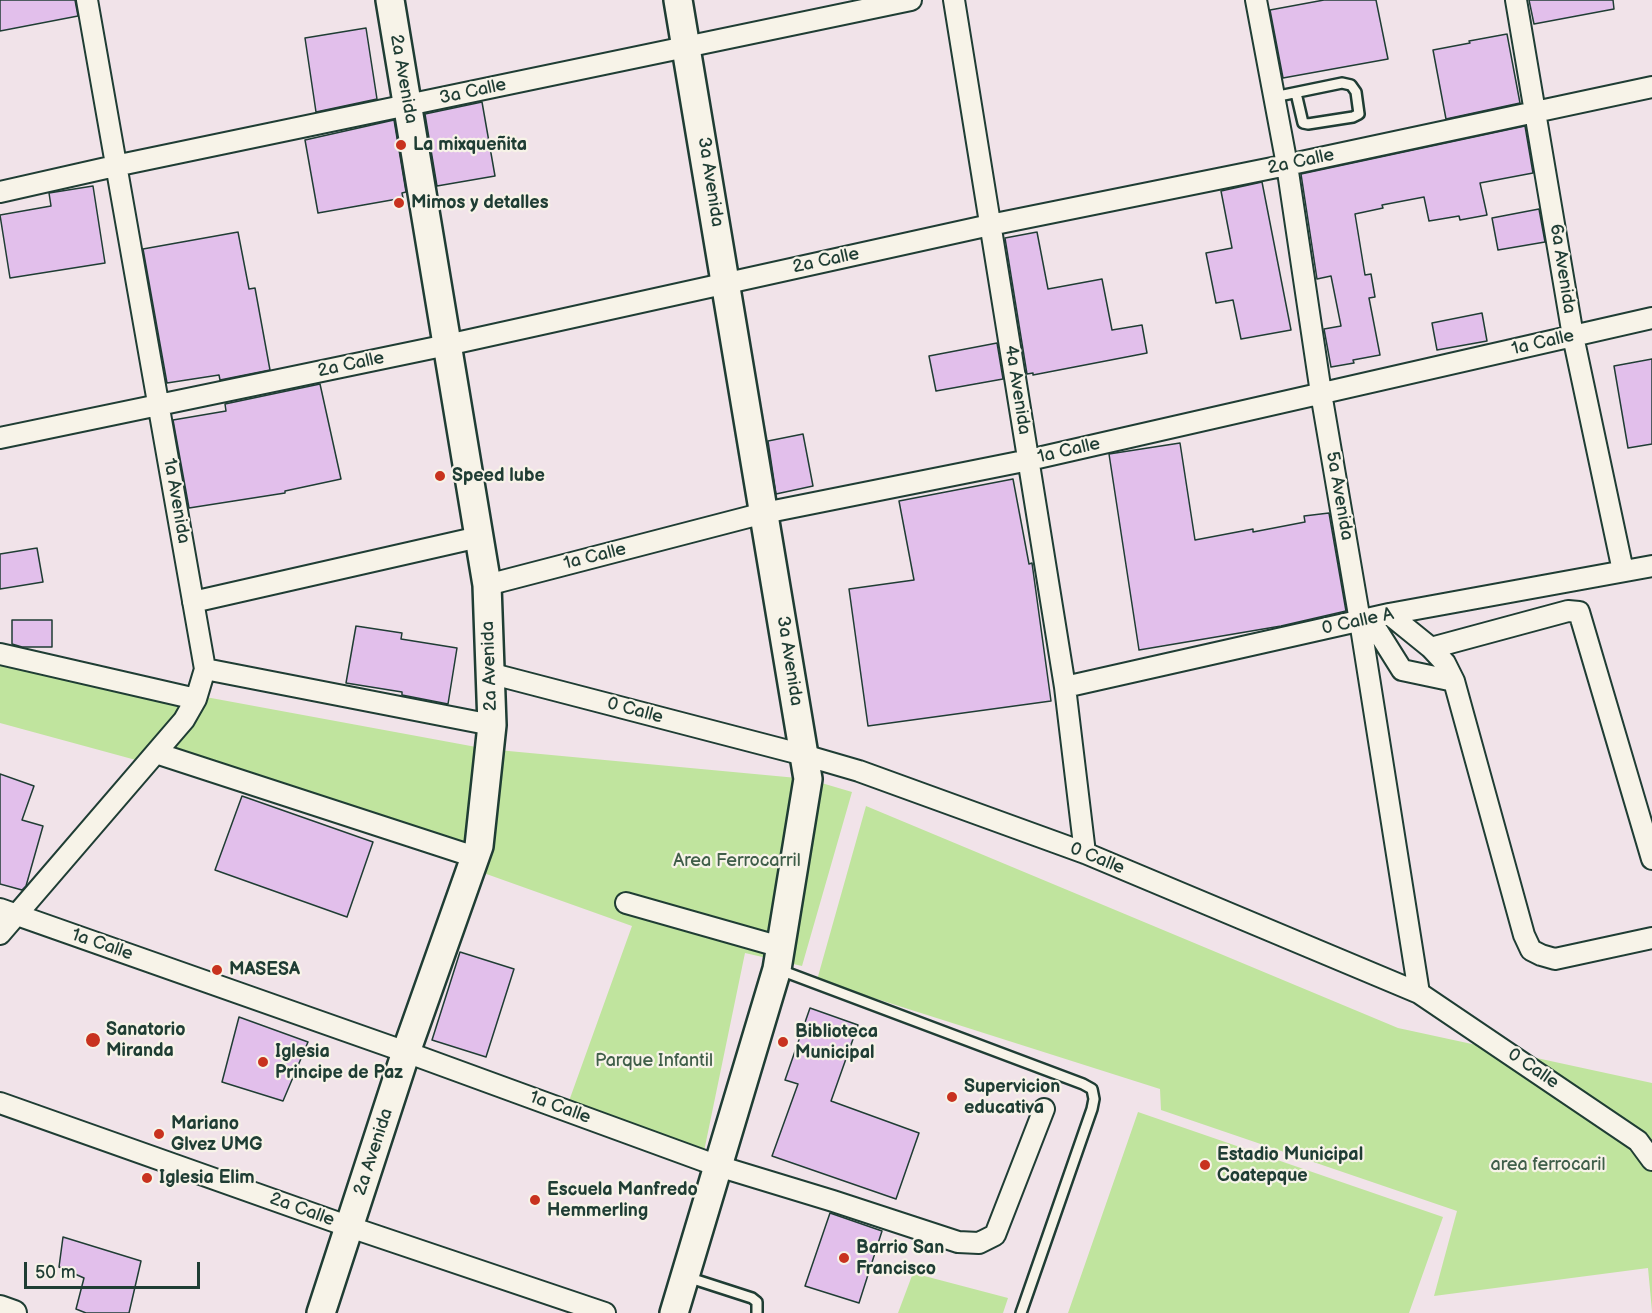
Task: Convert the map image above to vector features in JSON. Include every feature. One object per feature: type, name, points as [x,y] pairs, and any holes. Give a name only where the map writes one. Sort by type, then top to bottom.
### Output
[{"type":"main road","name":"2a Avenida","points":[[321,1313],[406,1052],[479,846],[492,725],[487,585],[390,0]]},
{"type":"main road","name":"3a Avenida","points":[[674,1313],[779,958],[808,779],[678,0]]},
{"type":"street","name":"1a Avenida","points":[[0,934],[8,912],[184,720],[196,699],[205,669],[87,0]]},
{"type":"street","name":"3a Calle","points":[[0,192],[911,0]]},
{"type":"street","name":"4a Avenida","points":[[954,0],[1065,687],[1085,853]]},
{"type":"street","name":"5a Avenida","points":[[1256,0],[1287,165],[1321,393],[1373,618],[1419,993]]},
{"type":"street","name":"6a Avenida","points":[[1516,0],[1573,336],[1623,571]]},
{"type":"street","name":"2a Calle","points":[[0,438],[447,345],[990,225],[1287,165],[1652,87]]},
{"type":"street","name":"1a Calle","points":[[487,585],[764,513],[1029,460],[1652,318]]},
{"type":"street","points":[[193,602],[479,537]]},
{"type":"street","name":"0 Calle A","points":[[1065,687],[1373,618],[1652,566]]},
{"type":"street","points":[[1431,648],[1568,611],[1578,612],[1652,859]]},
{"type":"street","points":[[1373,618],[1431,648],[1445,663],[1454,681],[1524,935],[1532,950],[1541,956],[1555,959],[1652,938]]},
{"type":"street","points":[[1373,618],[1402,670],[1454,681]]},
{"type":"street","points":[[0,654],[196,699]]},
{"type":"street","points":[[205,669],[492,725]]},
{"type":"street","name":"0 Calle","points":[[489,673],[804,754],[859,771],[1085,853],[1419,993],[1638,1141],[1652,1160]]},
{"type":"street","points":[[156,753],[474,857]]},
{"type":"street","points":[[626,903],[779,958]]},
{"type":"street","name":"1a Calle","points":[[8,912],[406,1052],[718,1166],[958,1242],[979,1243],[995,1235],[1044,1108]]},
{"type":"street","name":"2a Calle","points":[[0,1103],[350,1227],[605,1313]]},
{"type":"street","points":[[0,1308],[14,1313]]},
{"type":"lane","points":[[1274,97],[1342,83],[1351,84],[1356,92],[1359,114],[1353,117],[1303,123],[1296,93]]},
{"type":"lane","points":[[779,958],[1092,1089],[1094,1099],[1092,1109],[1021,1313]]},
{"type":"lane","points":[[685,1276],[752,1298],[757,1302],[757,1313]]},
{"type":"green space","name":"Area Ferrocarril","points":[[0,659],[487,749],[808,779],[852,792],[802,966],[745,953],[702,1161],[569,1101],[632,926],[268,796],[0,723]]},
{"type":"green space","name":"area ferrocaril","points":[[866,806],[1398,1028],[1652,1083],[1652,1311],[1648,1268],[1434,1296],[1457,1211],[1161,1110],[1160,1089],[817,980]]},
{"type":"green space","name":"Estadio Municipal Coatepque","points":[[1138,1112],[1443,1217],[1409,1313],[1068,1313]]},
{"type":"green space","points":[[913,1273],[1008,1298],[1003,1313],[898,1313]]},
{"type":"building","points":[[0,0],[75,0],[78,16],[0,31]]},
{"type":"building","points":[[1324,0],[1376,0],[1388,59],[1283,78],[1270,10]]},
{"type":"building","points":[[1529,0],[1613,0],[1614,9],[1534,24]]},
{"type":"building","points":[[366,28],[377,99],[316,112],[305,38]]},
{"type":"building","points":[[1507,34],[1520,103],[1446,119],[1433,50]]},
{"type":"building","points":[[482,102],[495,176],[437,186],[425,114]]},
{"type":"building","points":[[394,120],[406,192],[402,193],[403,198],[318,213],[305,140]]},
{"type":"building","points":[[1525,126],[1533,173],[1480,183],[1487,215],[1460,220],[1459,216],[1429,221],[1424,197],[1382,205],[1383,208],[1355,214],[1365,275],[1371,274],[1375,297],[1369,298],[1380,355],[1331,367],[1324,329],[1341,326],[1331,276],[1317,279],[1301,174]]},
{"type":"building","points":[[1262,182],[1291,330],[1241,339],[1233,300],[1216,303],[1206,253],[1232,248],[1221,191]]},
{"type":"building","points":[[93,186],[105,263],[10,278],[0,215],[51,206],[49,193]]},
{"type":"building","points":[[1539,209],[1545,242],[1498,250],[1492,218]]},
{"type":"building","points":[[238,232],[249,289],[255,288],[270,370],[220,380],[219,375],[167,383],[143,249]]},
{"type":"building","points":[[1037,232],[1048,289],[1102,279],[1112,330],[1142,325],[1147,353],[1033,375],[1033,373],[1027,374],[1005,238]]},
{"type":"building","points":[[1482,313],[1487,341],[1437,350],[1432,323]]},
{"type":"building","points":[[997,343],[1003,379],[936,391],[929,356]]},
{"type":"building","points":[[1652,359],[1652,444],[1628,448],[1614,366]]},
{"type":"building","points":[[320,384],[341,479],[285,491],[285,493],[189,508],[173,420],[226,411],[225,404]]},
{"type":"building","points":[[803,434],[813,486],[776,494],[768,441]]},
{"type":"building","points":[[1180,443],[1195,540],[1305,522],[1304,516],[1329,513],[1346,611],[1281,626],[1139,650],[1109,454]]},
{"type":"building","points":[[1013,479],[1029,564],[1032,563],[1051,701],[868,726],[849,589],[914,580],[899,501]]},
{"type":"building","points":[[37,548],[43,582],[0,589],[0,554]]},
{"type":"building","points":[[12,620],[52,620],[52,647],[22,647],[12,644]]},
{"type":"building","points":[[356,626],[402,633],[401,639],[457,648],[448,704],[402,695],[402,692],[346,683]]},
{"type":"building","points":[[0,774],[34,786],[22,820],[43,826],[26,886],[22,890],[0,884]]},
{"type":"building","points":[[242,796],[373,842],[347,917],[215,870]]},
{"type":"building","points":[[460,952],[514,969],[486,1057],[432,1040]]},
{"type":"building","points":[[810,1008],[858,1025],[831,1101],[919,1133],[896,1199],[772,1156],[798,1084],[785,1080]]},
{"type":"building","name":"Iglesia Principe de Paz","points":[[239,1017],[308,1042],[283,1101],[222,1082]]},
{"type":"building","name":"Barrio San Francisco","points":[[830,1213],[882,1231],[859,1303],[805,1286]]},
{"type":"building","points":[[63,1237],[141,1261],[129,1313],[86,1313],[76,1309],[84,1278],[59,1267]]},
{"type":"place","name":"La mixqueñita","points":[[401,145]]},
{"type":"place","name":"Mimos y detalles","points":[[399,203]]},
{"type":"place","name":"Speed lube","points":[[440,476]]},
{"type":"place","name":"MASESA","points":[[217,970]]},
{"type":"place","name":"Sanatorio Miranda","points":[[93,1040]]},
{"type":"place","name":"Biblioteca Municipal","points":[[783,1042]]},
{"type":"place","name":"Iglesia Principe de Paz","points":[[263,1062]]},
{"type":"place","name":"Supervicion educativa","points":[[952,1097]]},
{"type":"place","name":"Mariano Glvez UMG","points":[[159,1134]]},
{"type":"place","name":"Estadio Municipal Coatepque","points":[[1205,1165]]},
{"type":"place","name":"Iglesia Elim","points":[[147,1178]]},
{"type":"place","name":"Escuela Manfredo Hemmerling","points":[[535,1200]]},
{"type":"place","name":"Barrio San Francisco","points":[[844,1258]]},
{"type":"park label","name":"Parque Infantil","points":[[654,1061]]}]
